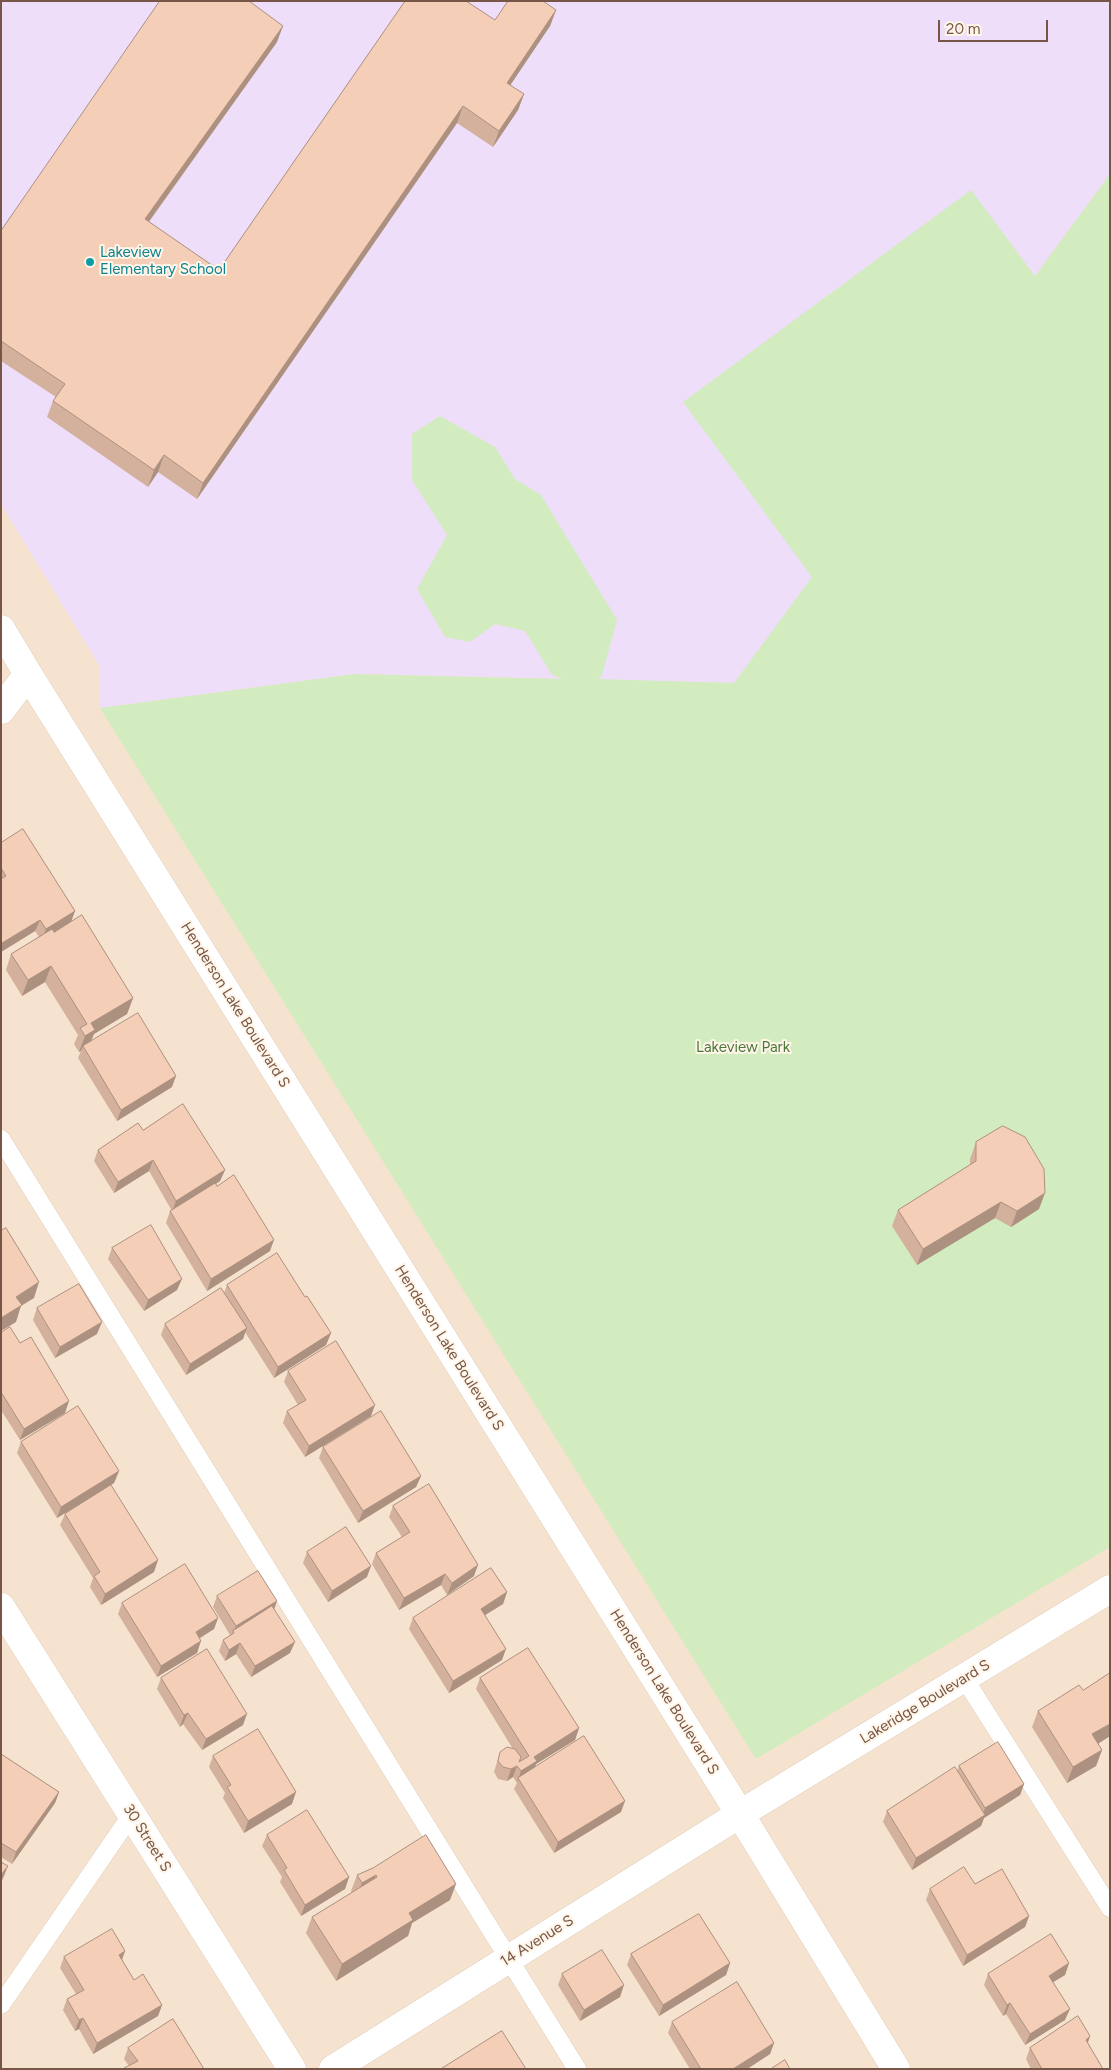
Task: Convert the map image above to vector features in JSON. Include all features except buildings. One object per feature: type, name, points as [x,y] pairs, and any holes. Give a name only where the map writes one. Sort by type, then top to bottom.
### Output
[{"type":"street","name":"Henderson Lake Boulevard S","points":[[1,629],[740,1814],[896,2069]]},
{"type":"street","points":[[1,710],[28,674]]},
{"type":"street","name":"Lakeridge Boulevard S","points":[[740,1814],[1110,1589]]},
{"type":"street","name":"30 Street S","points":[[1,1607],[292,2069]]},
{"type":"street","name":"14 Avenue S","points":[[333,2069],[740,1814]]},
{"type":"lane","points":[[1,1139],[577,2069]]},
{"type":"lane","points":[[964,1678],[1110,1908]]},
{"type":"lane","points":[[1,2005],[132,1814]]},
{"type":"shaded area","points":[[1,1],[1110,1],[1110,2069],[1,2069]]},
{"type":"shaded area","points":[[1,1],[1110,1],[1110,174],[734,683],[355,674],[100,708],[99,665],[1,504]]},
{"type":"green space","name":"Lakeview Park","points":[[1110,174],[1110,1547],[756,1759],[100,708],[355,674],[563,679],[552,675],[525,631],[495,624],[470,642],[445,637],[417,589],[447,535],[412,480],[412,434],[440,416],[495,447],[515,479],[541,495],[617,620],[602,675],[598,679],[734,683],[812,577],[683,402],[971,190],[1035,276]]},
{"type":"place","name":"Lakeview Elementary School","points":[[90,262]]}]
